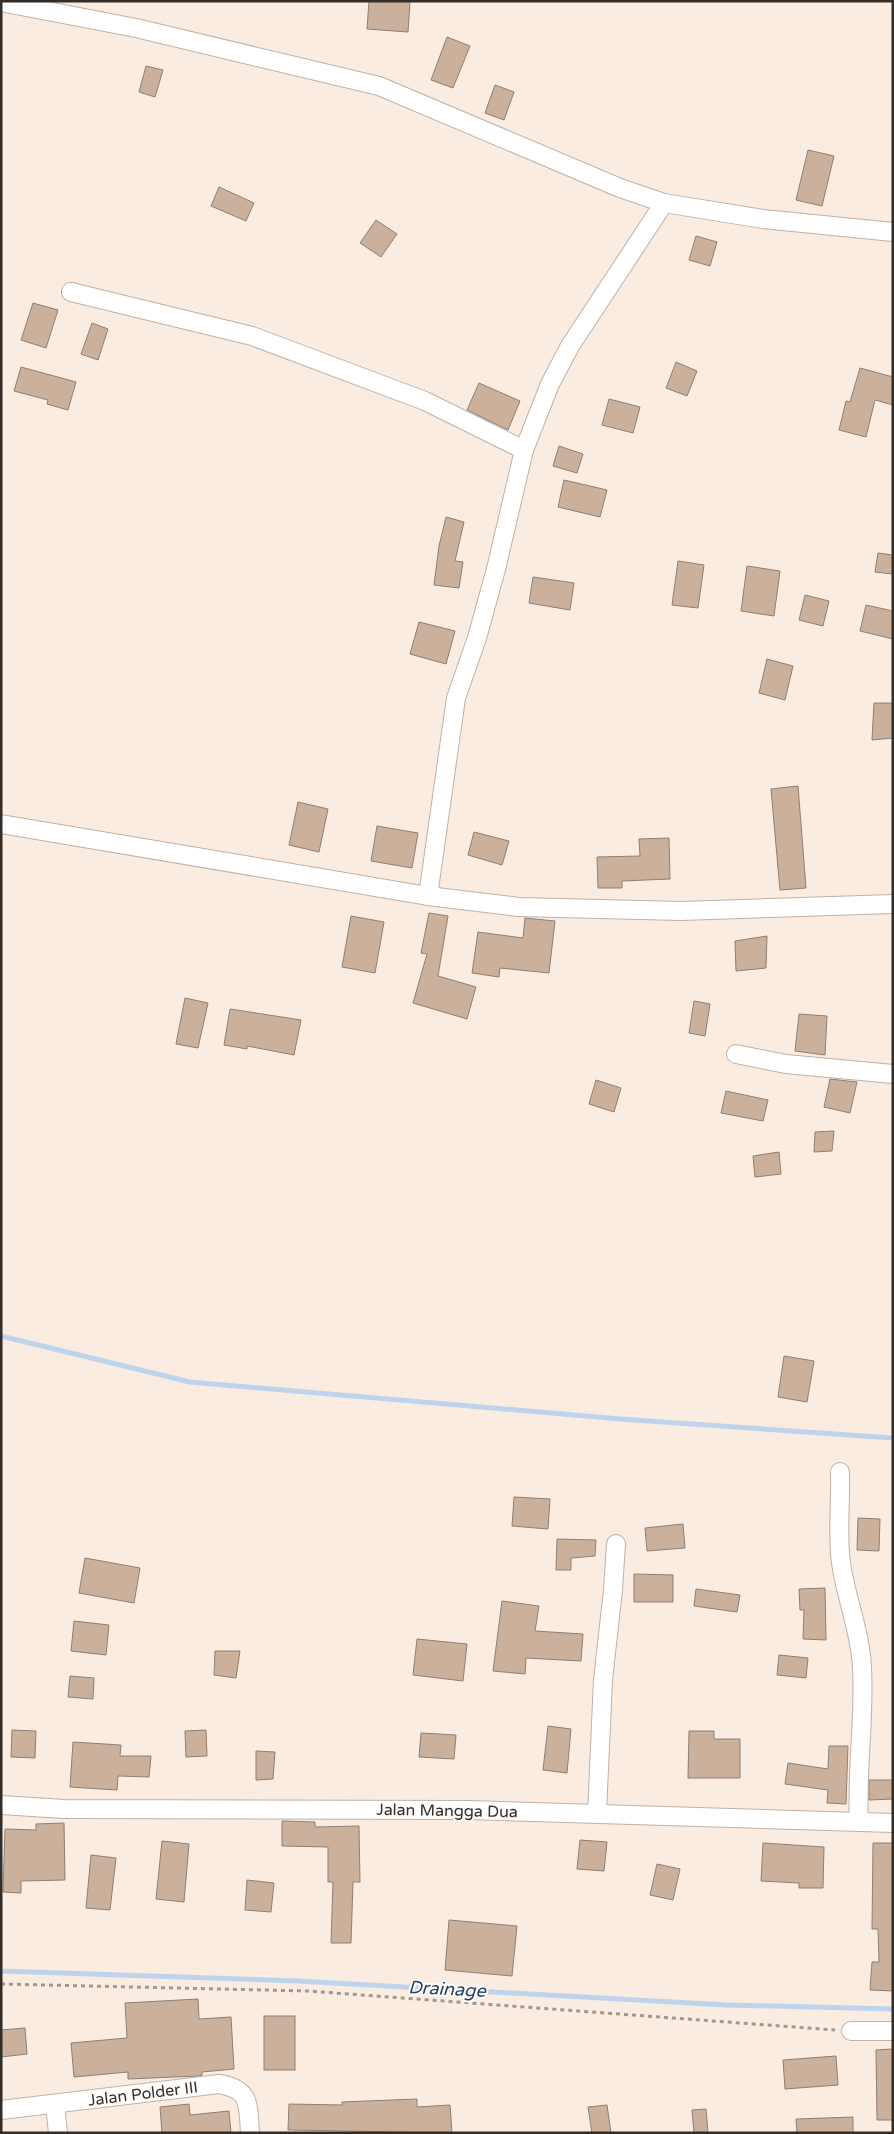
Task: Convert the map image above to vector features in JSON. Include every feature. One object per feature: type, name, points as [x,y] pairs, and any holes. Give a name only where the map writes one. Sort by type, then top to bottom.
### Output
[{"type":"street","points":[[1,2],[136,28],[379,86],[620,188],[664,203],[763,219],[893,232]]},
{"type":"street","points":[[428,896],[456,698],[477,638],[496,569],[524,450],[550,384],[570,346],[664,203]]},
{"type":"street","points":[[70,292],[252,336],[425,401],[524,450]]},
{"type":"street","points":[[1,824],[428,896],[519,907],[681,911],[893,904]]},
{"type":"street","points":[[736,1054],[786,1064],[893,1074]]},
{"type":"street","points":[[840,1472],[841,1564],[853,1610],[862,1666],[863,1705],[857,1794],[859,1822]]},
{"type":"street","points":[[597,1813],[602,1680],[614,1590],[616,1544]]},
{"type":"street","name":"Jalan Mangga Dua","points":[[1,1805],[64,1809],[468,1810],[893,1823]]},
{"type":"street","points":[[851,2031],[893,2031]]},
{"type":"street","name":"Jalan Polder III","points":[[1,2110],[219,2084],[235,2086],[245,2096],[250,2133]]},
{"type":"street","points":[[55,2105],[58,2133]]},
{"type":"path","points":[[1,1984],[308,1991],[851,2031]]},
{"type":"building","points":[[369,1],[410,1],[408,32],[367,29]]},
{"type":"building","points":[[447,37],[470,46],[453,88],[431,80]]},
{"type":"building","points":[[146,66],[163,70],[155,97],[139,92]]},
{"type":"building","points":[[495,85],[514,92],[504,120],[485,113]]},
{"type":"building","points":[[808,150],[834,156],[822,206],[796,200]]},
{"type":"building","points":[[219,187],[254,203],[246,221],[211,206]]},
{"type":"building","points":[[376,220],[397,234],[381,257],[360,243]]},
{"type":"building","points":[[696,236],[717,242],[710,266],[689,260]]},
{"type":"building","points":[[33,303],[58,310],[46,348],[21,340]]},
{"type":"building","points":[[92,323],[108,329],[98,360],[81,354]]},
{"type":"building","points":[[676,362],[697,371],[687,396],[666,388]]},
{"type":"building","points":[[21,367],[76,382],[68,410],[47,404],[48,400],[14,391]]},
{"type":"building","points":[[860,368],[893,377],[893,405],[875,400],[866,437],[839,430],[846,401],[850,402]]},
{"type":"building","points":[[479,383],[520,401],[508,430],[467,410]]},
{"type":"building","points":[[609,399],[640,407],[633,433],[602,425]]},
{"type":"building","points":[[559,446],[583,454],[577,473],[553,466]]},
{"type":"building","points":[[564,480],[607,490],[600,517],[558,507]]},
{"type":"building","points":[[446,517],[464,522],[455,561],[463,562],[459,588],[434,585],[439,546]]},
{"type":"building","points":[[878,553],[893,555],[893,574],[875,572]]},
{"type":"building","points":[[678,561],[704,565],[698,608],[672,605]]},
{"type":"building","points":[[747,566],[780,571],[774,616],[741,611]]},
{"type":"building","points":[[533,577],[574,583],[570,610],[529,603]]},
{"type":"building","points":[[805,595],[829,601],[823,626],[799,620]]},
{"type":"building","points":[[866,605],[893,611],[893,639],[860,631]]},
{"type":"building","points":[[419,622],[455,631],[446,664],[410,654]]},
{"type":"building","points":[[767,659],[793,666],[785,700],[759,693]]},
{"type":"building","points":[[874,703],[893,703],[893,738],[872,740]]},
{"type":"building","points":[[798,786],[806,888],[780,890],[771,789]]},
{"type":"building","points":[[298,802],[328,809],[319,852],[289,845]]},
{"type":"building","points":[[377,826],[418,833],[412,868],[371,861]]},
{"type":"building","points":[[474,832],[509,841],[502,865],[468,855]]},
{"type":"building","points":[[669,838],[670,879],[622,881],[622,888],[598,888],[597,857],[640,856],[639,839]]},
{"type":"building","points":[[429,913],[448,916],[438,976],[476,987],[467,1019],[413,1003],[427,954],[421,953]]},
{"type":"building","points":[[351,916],[384,922],[375,973],[342,967]]},
{"type":"building","points":[[525,918],[555,921],[549,973],[500,968],[499,977],[472,973],[478,932],[523,938]]},
{"type":"building","points":[[767,936],[766,968],[736,971],[735,941]]},
{"type":"building","points":[[185,998],[208,1003],[198,1048],[176,1044]]},
{"type":"building","points":[[694,1001],[710,1004],[705,1036],[689,1033]]},
{"type":"building","points":[[230,1009],[301,1020],[294,1055],[247,1046],[247,1049],[224,1045]]},
{"type":"building","points":[[799,1014],[827,1016],[825,1055],[795,1051]]},
{"type":"building","points":[[830,1079],[857,1082],[850,1113],[824,1107]]},
{"type":"building","points":[[596,1080],[621,1088],[614,1112],[589,1104]]},
{"type":"building","points":[[726,1091],[768,1100],[763,1121],[721,1113]]},
{"type":"building","points":[[834,1131],[832,1151],[814,1152],[815,1132]]},
{"type":"building","points":[[779,1152],[781,1174],[755,1177],[753,1156]]},
{"type":"building","points":[[784,1356],[814,1361],[807,1402],[778,1397]]},
{"type":"building","points":[[514,1497],[550,1499],[548,1529],[512,1526]]},
{"type":"building","points":[[858,1518],[880,1519],[879,1551],[857,1550]]},
{"type":"building","points":[[683,1524],[685,1548],[647,1551],[645,1528]]},
{"type":"building","points":[[557,1539],[596,1540],[595,1556],[571,1558],[571,1570],[556,1570]]},
{"type":"building","points":[[85,1558],[140,1568],[134,1603],[79,1593]]},
{"type":"building","points":[[634,1574],[673,1575],[673,1602],[634,1602]]},
{"type":"building","points":[[825,1588],[826,1640],[803,1639],[804,1610],[800,1610],[799,1589]]},
{"type":"building","points":[[696,1589],[740,1595],[737,1612],[694,1606]]},
{"type":"building","points":[[502,1601],[539,1606],[535,1631],[583,1634],[581,1661],[526,1658],[525,1674],[493,1671]]},
{"type":"building","points":[[74,1621],[109,1625],[106,1655],[71,1651]]},
{"type":"building","points":[[417,1639],[467,1644],[463,1681],[413,1675]]},
{"type":"building","points":[[215,1651],[240,1651],[236,1678],[214,1675]]},
{"type":"building","points":[[779,1655],[808,1658],[806,1678],[777,1675]]},
{"type":"building","points":[[70,1676],[94,1678],[93,1699],[68,1697]]},
{"type":"building","points":[[548,1726],[571,1729],[567,1773],[543,1770]]},
{"type":"building","points":[[12,1730],[36,1731],[35,1758],[11,1757]]},
{"type":"building","points":[[206,1730],[207,1756],[186,1757],[185,1731]]},
{"type":"building","points":[[689,1731],[714,1731],[714,1739],[740,1739],[740,1778],[688,1778]]},
{"type":"building","points":[[421,1733],[456,1735],[454,1759],[419,1757]]},
{"type":"building","points":[[73,1742],[121,1745],[120,1756],[151,1756],[149,1777],[118,1776],[117,1790],[70,1787]]},
{"type":"building","points":[[829,1746],[848,1746],[846,1804],[827,1803],[828,1790],[785,1784],[788,1763],[828,1769]]},
{"type":"building","points":[[256,1751],[275,1752],[273,1779],[256,1780]]},
{"type":"building","points":[[869,1780],[893,1780],[893,1799],[869,1800]]},
{"type":"building","points":[[282,1821],[315,1822],[315,1827],[359,1826],[360,1882],[353,1882],[351,1943],[331,1943],[333,1882],[328,1882],[328,1847],[282,1846]]},
{"type":"building","points":[[64,1823],[65,1880],[21,1881],[21,1893],[3,1892],[5,1829],[36,1830],[36,1824]]},
{"type":"building","points":[[580,1840],[607,1842],[604,1871],[577,1869]]},
{"type":"building","points":[[162,1841],[189,1844],[184,1902],[156,1899]]},
{"type":"building","points":[[763,1843],[824,1847],[823,1888],[799,1888],[799,1883],[761,1881]]},
{"type":"building","points":[[873,1843],[893,1843],[893,1991],[870,1990],[872,1962],[879,1962],[878,1929],[872,1929]]},
{"type":"building","points":[[91,1855],[116,1858],[110,1910],[86,1908]]},
{"type":"building","points":[[657,1864],[680,1869],[673,1900],[650,1895]]},
{"type":"building","points":[[247,1880],[274,1883],[271,1912],[245,1910]]},
{"type":"building","points":[[449,1920],[517,1926],[512,1976],[445,1970]]},
{"type":"building","points":[[198,1999],[199,2019],[231,2017],[234,2069],[202,2072],[202,2075],[199,2076],[128,2079],[128,2072],[74,2077],[71,2043],[127,2038],[125,2003]]},
{"type":"building","points":[[264,2016],[295,2016],[295,2070],[264,2070]]},
{"type":"building","points":[[25,2028],[27,2054],[1,2057],[1,2030]]},
{"type":"building","points":[[893,2049],[893,2120],[877,2120],[876,2050]]},
{"type":"building","points":[[836,2056],[838,2085],[785,2089],[783,2060]]},
{"type":"building","points":[[417,2099],[417,2107],[450,2105],[452,2133],[288,2130],[289,2104],[342,2105],[342,2102]]},
{"type":"building","points":[[189,2104],[190,2115],[229,2111],[231,2133],[162,2133],[160,2107]]},
{"type":"building","points":[[607,2105],[611,2133],[592,2133],[588,2107]]},
{"type":"building","points":[[706,2109],[708,2133],[694,2133],[692,2110]]},
{"type":"building","points":[[853,2117],[853,2133],[797,2133],[796,2119]]},
{"type":"waterway","points":[[1,1336],[190,1382],[620,1419],[893,1438]]},
{"type":"waterway","name":"Drainage","points":[[1,1971],[298,1981],[726,2005],[893,2009]]}]
